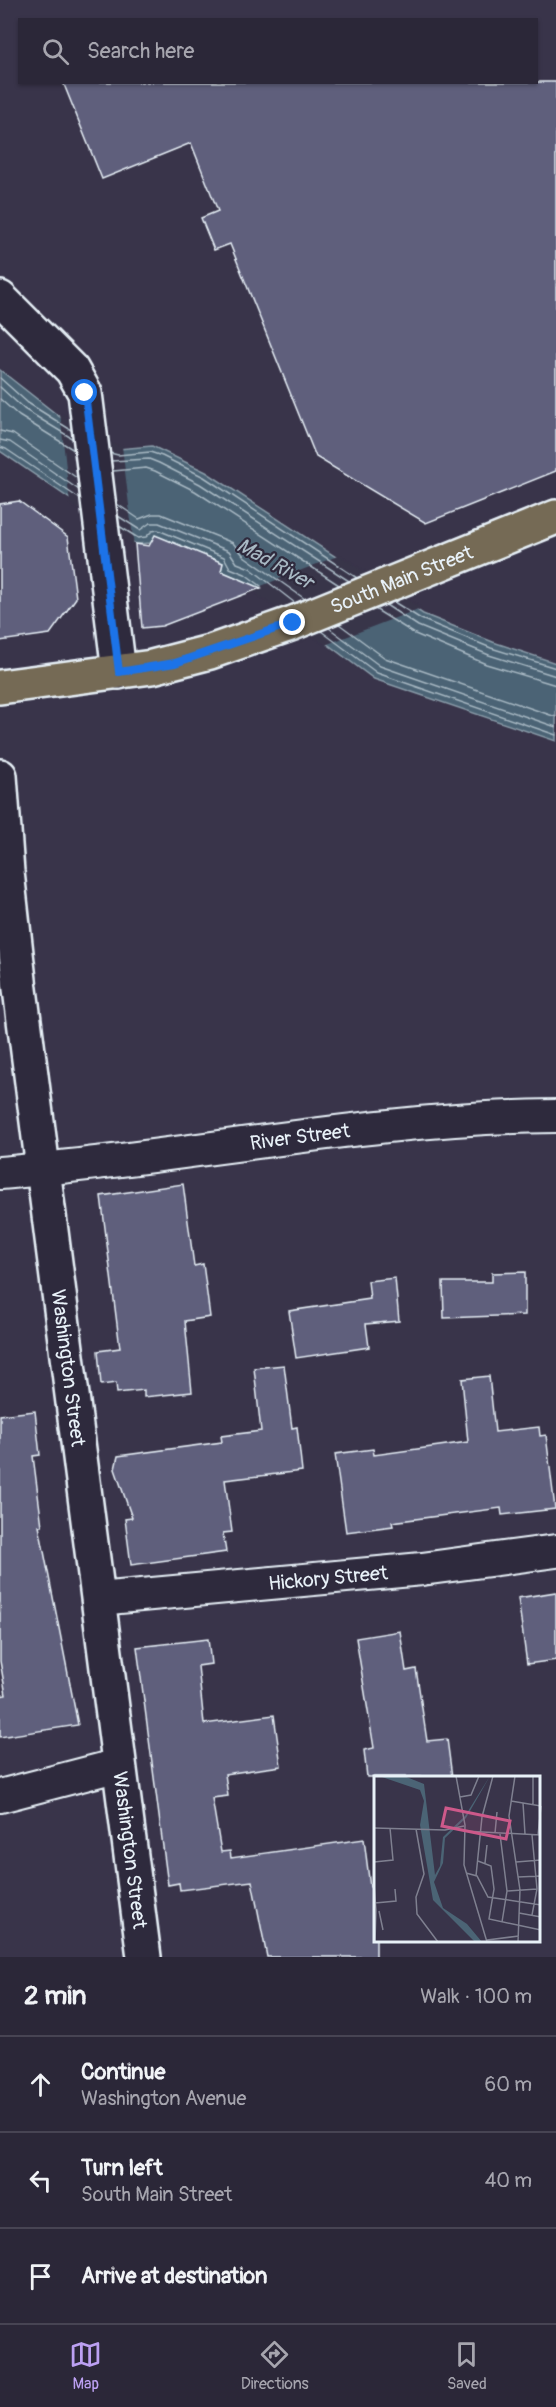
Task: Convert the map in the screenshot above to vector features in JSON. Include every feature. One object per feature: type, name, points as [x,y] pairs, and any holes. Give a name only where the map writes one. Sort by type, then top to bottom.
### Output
[{"type":"main road","points":[[0,298],[72,370],[85,393],[119,672]]},
{"type":"main road","name":"South Main Street","points":[[0,687],[175,663],[293,623],[556,517]]},
{"type":"main road","name":"Washington Street","points":[[0,776],[7,872],[144,1957]]},
{"type":"street","name":"River Street","points":[[0,1173],[44,1170],[439,1120],[556,1116]]},
{"type":"street","name":"Hickory Street","points":[[98,1599],[422,1569],[556,1551]]},
{"type":"street","points":[[0,1796],[119,1766]]},
{"type":"water","name":"Mad River","points":[[0,370],[60,417],[118,449],[152,446],[206,472],[423,614],[493,642],[556,663],[556,741],[374,679],[242,580],[221,571],[223,563],[155,536],[151,543],[136,544],[0,451]]},
{"type":"pier","points":[[60,413],[113,444],[122,446],[134,547],[70,504]]},
{"type":"pier","points":[[340,555],[421,608],[325,645],[251,590]]},
{"type":"building","points":[[538,82],[556,82],[556,471],[426,523],[316,457],[230,244],[214,250],[201,218],[218,211],[191,143],[102,179],[64,84],[538,84]]},
{"type":"building","points":[[19,501],[68,537],[76,598],[50,634],[0,641],[0,504]]},
{"type":"building","points":[[155,535],[223,563],[221,571],[261,588],[162,626],[142,628],[135,544],[149,546]]},
{"type":"building","points":[[183,1184],[194,1266],[203,1264],[210,1317],[185,1321],[192,1392],[144,1397],[144,1390],[117,1393],[116,1383],[101,1385],[98,1351],[120,1348],[101,1196]]},
{"type":"building","points":[[525,1272],[525,1315],[444,1318],[443,1282],[492,1282],[492,1273]]},
{"type":"building","points":[[395,1278],[399,1321],[366,1324],[369,1347],[296,1358],[289,1311],[370,1299],[368,1281]]},
{"type":"building","points":[[284,1365],[292,1428],[297,1427],[302,1471],[225,1480],[232,1532],[223,1533],[226,1552],[131,1565],[125,1519],[132,1518],[115,1469],[118,1456],[222,1442],[221,1436],[261,1431],[254,1368]]},
{"type":"building","points":[[489,1376],[495,1432],[539,1427],[540,1436],[546,1435],[555,1509],[502,1515],[501,1508],[392,1522],[393,1526],[346,1532],[335,1454],[373,1449],[374,1455],[468,1442],[462,1379]]},
{"type":"building","points":[[35,1411],[40,1455],[33,1456],[42,1526],[39,1526],[78,1725],[0,1737],[0,1696],[6,1695],[0,1661],[0,1415]]},
{"type":"building","points":[[556,1592],[556,1660],[527,1664],[518,1598]]},
{"type":"building","points":[[400,1631],[406,1671],[416,1669],[427,1741],[447,1739],[452,1776],[367,1777],[364,1750],[374,1748],[356,1638]]},
{"type":"building","points":[[208,1639],[211,1664],[198,1666],[204,1724],[274,1715],[281,1766],[225,1774],[228,1796],[212,1798],[221,1852],[230,1851],[231,1858],[364,1839],[370,1887],[374,1886],[376,1957],[267,1957],[252,1881],[180,1890],[179,1883],[168,1885],[137,1647]]},
{"type":"route","points":[[85,393],[119,672],[175,663],[293,623]]}]
